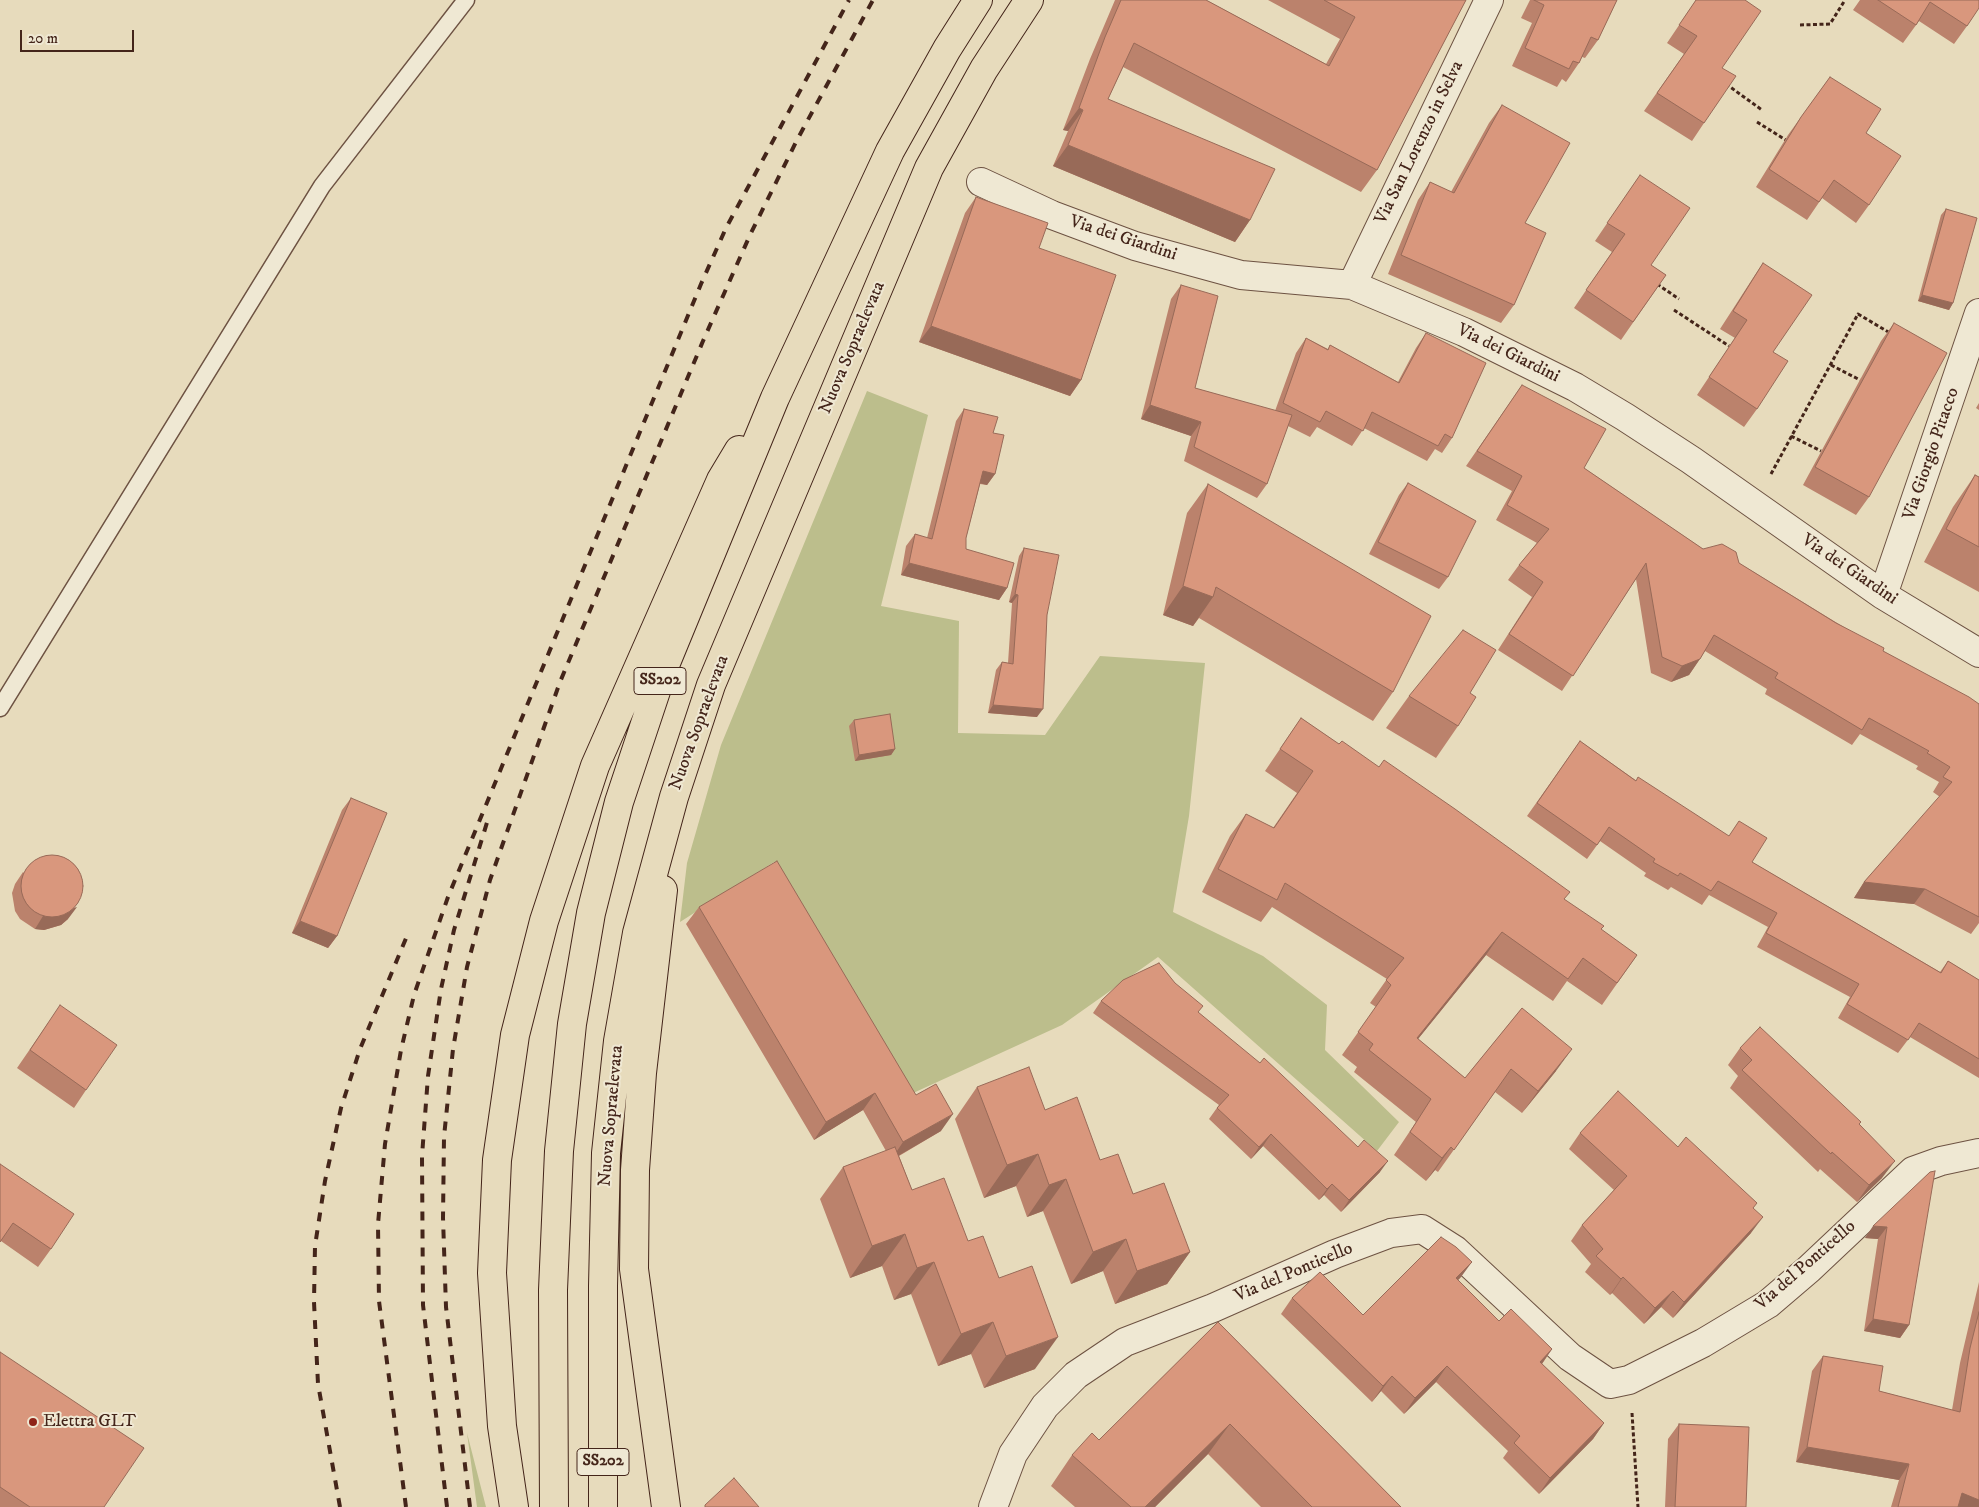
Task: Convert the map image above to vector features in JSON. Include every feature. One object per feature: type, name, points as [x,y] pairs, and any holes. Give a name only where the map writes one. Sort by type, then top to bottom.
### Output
[{"type":"highway","name":"SS202","points":[[554,1507],[553,1290],[559,1151],[572,1024],[591,912],[619,802],[663,670],[798,346],[890,151],[947,48],[978,0]]},
{"type":"highway","name":"Nuova Sopraelevata","points":[[603,1507],[602,1417],[606,1153],[618,1041],[637,932],[674,797],[711,686],[929,168],[984,69],[1029,0]]},
{"type":"highway","points":[[514,1507],[502,1426],[492,1273],[497,1160],[515,1034],[544,921],[595,766],[721,480],[798,346]]},
{"type":"highway","points":[[666,1507],[634,1269],[635,1170],[642,1073],[674,797]]},
{"type":"street","name":"Via San Lorenzo in Selva","points":[[1352,286],[1489,0]]},
{"type":"street","name":"Via dei Giardini","points":[[981,182],[1052,215],[1134,246],[1242,275],[1352,286],[1464,332],[1575,387],[1625,417],[1754,504],[1883,595],[1979,653]]},
{"type":"street","name":"Via Giorgio Pitacco","points":[[1883,595],[1979,313]]},
{"type":"street","name":"Via del Ponticello","points":[[993,1507],[1013,1454],[1045,1406],[1076,1375],[1125,1342],[1213,1308],[1335,1254],[1391,1233],[1422,1229],[1455,1250],[1570,1357],[1610,1384],[1629,1380],[1703,1343],[1768,1304],[1809,1269],[1913,1171],[1941,1161],[1979,1153]]},
{"type":"lane","points":[[0,708],[322,186],[466,0]]},
{"type":"path","points":[[1800,25],[1830,24],[1845,0]]},
{"type":"path","points":[[1723,82],[1762,110]]},
{"type":"path","points":[[1757,122],[1793,145]]},
{"type":"path","points":[[1651,280],[1679,299]]},
{"type":"path","points":[[1674,310],[1729,346]]},
{"type":"path","points":[[1754,504],[1858,314],[1892,334]]},
{"type":"path","points":[[1831,365],[1860,380]]},
{"type":"path","points":[[1791,436],[1821,451]]},
{"type":"path","points":[[1629,1380],[1638,1507]]},
{"type":"green space","points":[[867,391],[928,415],[881,606],[959,621],[958,733],[1045,735],[1100,656],[1205,663],[1189,816],[1173,912],[1263,956],[1327,1005],[1325,1050],[1399,1122],[1377,1151],[1158,957],[1062,1025],[911,1094],[774,862],[680,922],[687,863],[721,745]]},
{"type":"green space","points":[[467,1433],[486,1507],[477,1507]]},
{"type":"building","points":[[1121,0],[1206,0],[1329,66],[1355,17],[1324,0],[1466,0],[1377,170],[1134,43],[1108,99],[1275,169],[1250,220],[1068,145],[1083,110],[1079,108],[1105,37]]},
{"type":"building","points":[[1534,0],[1617,0],[1598,40],[1591,37],[1579,63],[1573,61],[1569,69],[1525,48],[1544,5]]},
{"type":"building","points":[[1696,0],[1745,0],[1761,11],[1722,68],[1736,76],[1704,123],[1657,93],[1697,36],[1679,25]]},
{"type":"building","points":[[1878,0],[1979,0],[1979,8],[1967,26],[1930,2],[1916,25]]},
{"type":"building","points":[[1830,77],[1881,109],[1866,133],[1901,156],[1869,205],[1834,180],[1819,202],[1769,169],[1801,117]]},
{"type":"building","points":[[1502,105],[1570,143],[1525,223],[1546,233],[1514,305],[1401,255],[1430,182],[1454,193]]},
{"type":"building","points":[[1640,175],[1690,208],[1651,265],[1666,275],[1633,322],[1586,290],[1625,234],[1607,223]]},
{"type":"building","points":[[976,197],[1048,223],[1039,248],[1116,275],[1081,380],[931,326]]},
{"type":"building","points":[[1946,209],[1977,218],[1953,303],[1922,295]]},
{"type":"building","points":[[1763,263],[1812,295],[1773,352],[1788,361],[1757,409],[1709,377],[1747,320],[1733,311]]},
{"type":"building","points":[[1181,285],[1218,296],[1195,388],[1292,415],[1267,484],[1194,447],[1201,422],[1150,405]]},
{"type":"building","points":[[1894,323],[1947,353],[1869,497],[1815,467]]},
{"type":"building","points":[[1426,333],[1486,363],[1452,438],[1445,434],[1438,446],[1372,412],[1363,431],[1326,411],[1320,422],[1283,403],[1306,338],[1328,350],[1330,345],[1399,383]]},
{"type":"building","points":[[1522,385],[1606,429],[1584,468],[1703,549],[1722,544],[1736,552],[1739,563],[1836,623],[1884,648],[1883,651],[1979,704],[1979,917],[1925,889],[1864,882],[1952,782],[1943,777],[1950,767],[1927,753],[1929,751],[1869,718],[1862,730],[1775,678],[1778,673],[1714,635],[1700,659],[1682,666],[1662,657],[1646,563],[1573,676],[1509,634],[1543,582],[1519,565],[1549,529],[1507,505],[1522,476],[1477,451]]},
{"type":"building","points":[[964,409],[998,417],[993,433],[1004,435],[995,474],[983,471],[966,538],[966,549],[1014,563],[1007,588],[909,563],[915,534],[932,539]]},
{"type":"building","points":[[1975,475],[1979,477],[1979,547],[1946,529]]},
{"type":"building","points":[[1408,483],[1476,521],[1448,577],[1378,542]]},
{"type":"building","points":[[1208,484],[1431,616],[1393,692],[1216,587],[1213,597],[1183,586]]},
{"type":"building","points":[[1024,548],[1059,555],[1047,615],[1043,709],[993,705],[1002,662],[1013,664],[1018,595],[1015,594]]},
{"type":"building","points":[[1463,630],[1496,650],[1470,693],[1476,697],[1458,726],[1409,696]]},
{"type":"building","points":[[890,714],[895,749],[859,755],[854,720]]},
{"type":"building","points":[[1301,718],[1339,744],[1342,741],[1379,767],[1384,760],[1455,809],[1570,892],[1564,899],[1604,926],[1601,929],[1637,955],[1617,983],[1583,958],[1568,979],[1502,932],[1417,1038],[1465,1078],[1522,1008],[1572,1049],[1538,1091],[1511,1069],[1454,1150],[1451,1147],[1442,1158],[1410,1132],[1431,1099],[1369,1050],[1373,1044],[1358,1032],[1391,985],[1386,980],[1404,958],[1285,883],[1277,900],[1218,869],[1246,814],[1274,828],[1313,771],[1280,749]]},
{"type":"building","points":[[1580,741],[1636,781],[1638,777],[1729,836],[1739,821],[1767,838],[1752,862],[1941,973],[1948,961],[1979,980],[1979,1059],[1919,1023],[1908,1040],[1847,1004],[1859,984],[1766,933],[1777,913],[1718,881],[1711,891],[1680,873],[1678,876],[1653,862],[1655,859],[1609,827],[1597,845],[1537,803]]},
{"type":"building","points":[[351,798],[387,813],[337,936],[300,921]]},
{"type":"building","points":[[46,855],[58,855],[74,864],[81,874],[83,886],[81,898],[74,908],[58,917],[46,917],[35,912],[26,903],[21,892],[21,880],[26,869],[35,860]]},
{"type":"building","points":[[777,861],[916,1095],[936,1084],[953,1114],[903,1142],[875,1093],[826,1122],[699,907]]},
{"type":"building","points":[[1159,963],[1175,983],[1203,1006],[1198,1012],[1260,1063],[1264,1058],[1358,1147],[1364,1140],[1388,1161],[1349,1200],[1332,1184],[1327,1189],[1271,1134],[1259,1147],[1217,1108],[1229,1095],[1101,1001],[1123,980]]},
{"type":"building","points":[[60,1005],[117,1045],[86,1090],[30,1050]]},
{"type":"building","points":[[1760,1027],[1861,1122],[1859,1124],[1895,1161],[1869,1185],[1832,1152],[1831,1154],[1742,1070],[1752,1060],[1740,1048]]},
{"type":"building","points":[[1029,1067],[1045,1110],[1077,1097],[1100,1160],[1118,1154],[1133,1194],[1164,1183],[1190,1252],[1137,1271],[1126,1239],[1093,1252],[1066,1179],[1049,1185],[1038,1154],[1007,1165],[977,1087]]},
{"type":"building","points":[[1618,1091],[1678,1147],[1686,1137],[1757,1203],[1753,1208],[1763,1217],[1684,1302],[1673,1291],[1655,1308],[1623,1277],[1621,1279],[1596,1256],[1603,1249],[1582,1225],[1627,1176],[1580,1133]]},
{"type":"building","points":[[895,1147],[912,1190],[944,1178],[968,1241],[983,1236],[999,1278],[1032,1266],[1058,1337],[1006,1356],[993,1322],[961,1334],[934,1262],[917,1268],[905,1234],[872,1246],[843,1167]]},
{"type":"building","points":[[0,1164],[74,1214],[51,1249],[13,1223],[0,1242]]},
{"type":"building","points":[[1935,1171],[1909,1325],[1873,1319],[1887,1227],[1873,1226],[1930,1172]]},
{"type":"building","points":[[1441,1237],[1456,1247],[1472,1262],[1456,1278],[1499,1321],[1511,1309],[1552,1349],[1540,1362],[1604,1423],[1550,1478],[1514,1443],[1520,1436],[1447,1366],[1415,1398],[1392,1376],[1383,1386],[1292,1298],[1320,1272],[1363,1315]]},
{"type":"building","points":[[1979,1312],[1979,1500],[1962,1493],[1958,1507],[1898,1507],[1909,1464],[1807,1447],[1823,1356],[1883,1366],[1879,1391],[1960,1412],[1970,1348]]},
{"type":"building","points":[[1218,1322],[1401,1507],[1312,1507],[1230,1424],[1145,1507],[1131,1507],[1072,1455],[1092,1433],[1099,1440]]},
{"type":"building","name":"Elettra GLT","points":[[0,1352],[144,1448],[104,1507],[30,1507],[0,1487]]},
{"type":"building","points":[[1679,1424],[1749,1427],[1746,1507],[1675,1507]]},
{"type":"building","points":[[734,1478],[759,1507],[705,1507],[705,1505]]},
{"type":"railway","points":[[406,1507],[379,1301],[378,1224],[385,1144],[401,1050],[414,995],[448,897],[701,284],[726,228],[849,0]]},
{"type":"railway","points":[[470,1507],[446,1307],[443,1218],[444,1137],[453,1049],[467,967],[490,880],[560,682],[703,341],[750,235],[797,140],[873,0]]},
{"type":"railway","points":[[447,1507],[423,1305],[422,1156],[428,1076],[441,989],[454,930],[489,816]]},
{"type":"railway","points":[[340,1507],[318,1384],[314,1302],[315,1246],[325,1181],[341,1108],[360,1049],[409,931]]},
{"type":"place","name":"Elettra GLT","points":[[33,1422]]}]
